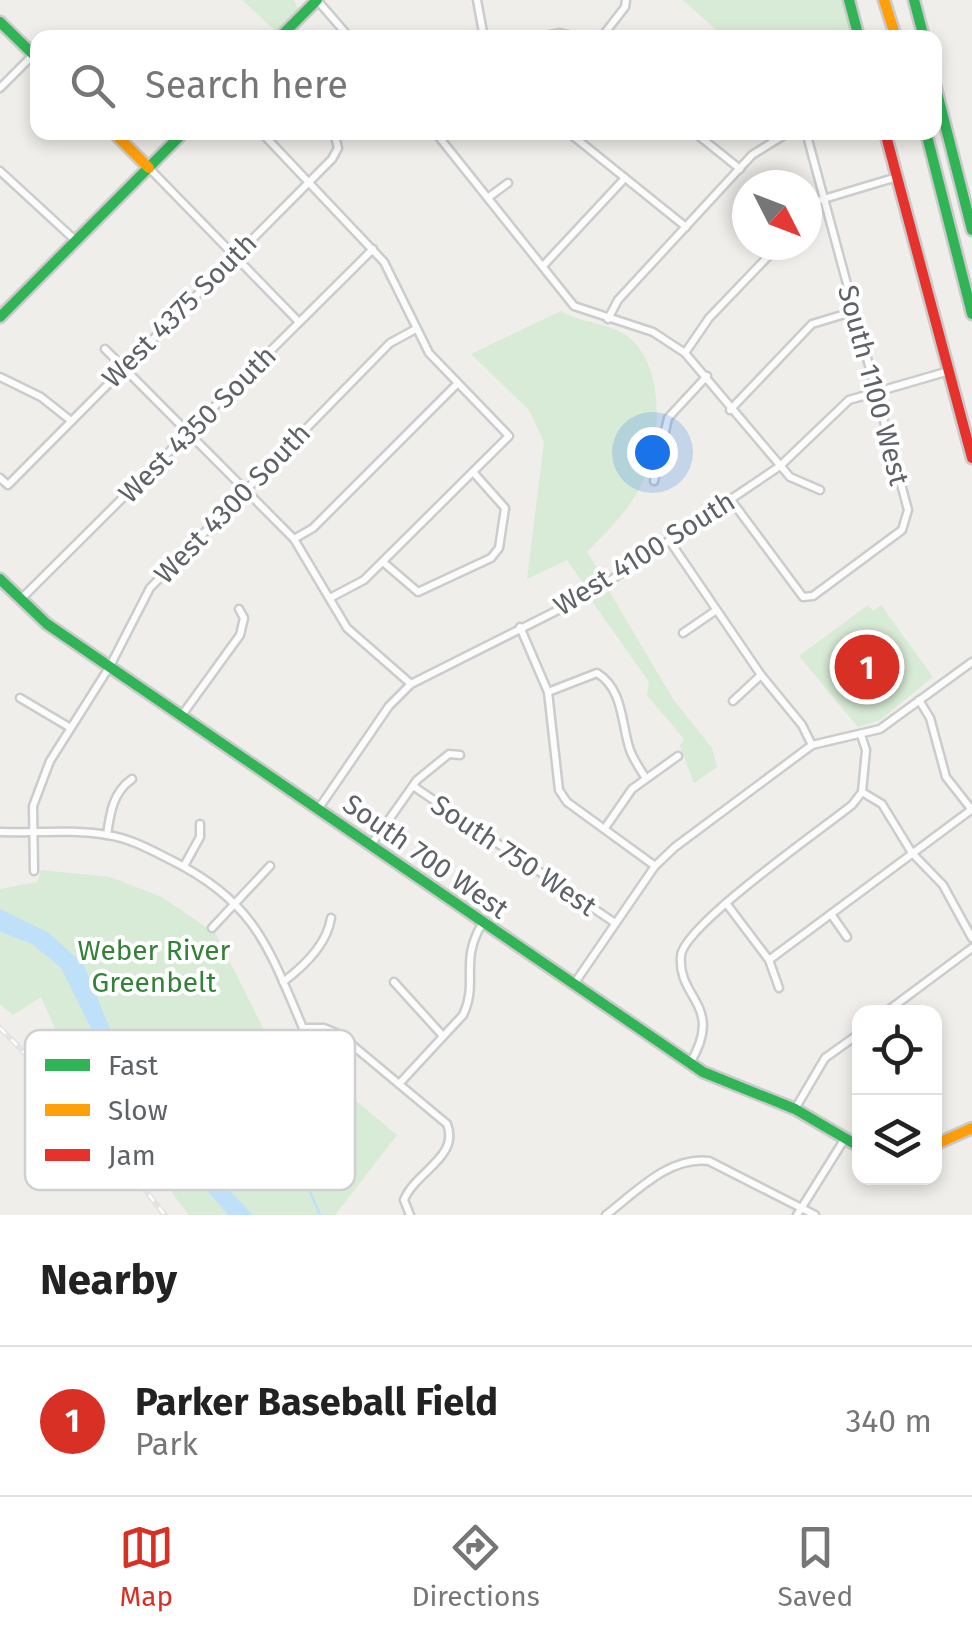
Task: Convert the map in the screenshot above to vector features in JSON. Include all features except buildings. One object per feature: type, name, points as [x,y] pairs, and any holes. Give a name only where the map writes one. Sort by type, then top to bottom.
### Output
[{"type":"main road","points":[[288,30],[317,0]]},
{"type":"main road","points":[[849,0],[858,30]]},
{"type":"main road","points":[[884,0],[896,30]]},
{"type":"main road","points":[[893,0],[898,30]]},
{"type":"main road","points":[[914,0],[922,30]]},
{"type":"main road","points":[[0,22],[30,52]]},
{"type":"main road","points":[[942,112],[972,230]]},
{"type":"main road","points":[[121,140],[149,168]]},
{"type":"main road","points":[[0,316],[176,140]]},
{"type":"main road","points":[[887,140],[972,458]]},
{"type":"main road","points":[[928,140],[972,314]]},
{"type":"main road","name":"South 700 West","points":[[0,578],[46,624],[690,1064],[795,1108],[852,1144]]},
{"type":"main road","points":[[942,1142],[972,1128]]},
{"type":"street","points":[[317,0],[343,30]]},
{"type":"street","points":[[477,0],[483,30]]},
{"type":"street","points":[[608,30],[626,0]]},
{"type":"street","points":[[0,88],[30,61]]},
{"type":"street","points":[[268,140],[373,248],[397,283],[414,330],[458,384],[509,436],[364,580],[330,598]]},
{"type":"street","name":"West 4375 South","points":[[0,478],[8,485],[308,182],[338,148],[336,140]]},
{"type":"street","points":[[443,140],[574,306],[653,332],[686,353],[780,466],[799,482],[820,490]]},
{"type":"street","points":[[578,140],[686,227]]},
{"type":"street","points":[[704,140],[740,169]]},
{"type":"street","points":[[608,319],[618,300],[740,169],[778,140]]},
{"type":"street","name":"South 1100 West","points":[[731,500],[804,598],[813,596],[873,552],[908,521],[808,140]]},
{"type":"street","points":[[149,168],[299,322]]},
{"type":"street","points":[[0,171],[76,241]]},
{"type":"street","points":[[824,198],[897,177]]},
{"type":"street","points":[[543,266],[625,178]]},
{"type":"street","points":[[489,196],[508,183]]},
{"type":"street","name":"West 4350 South","points":[[21,599],[373,248]]},
{"type":"street","points":[[686,353],[709,318],[765,260]]},
{"type":"street","points":[[730,410],[812,324],[854,311]]},
{"type":"street","name":"West 4300 South","points":[[34,871],[33,806],[69,727],[110,666],[160,572],[390,343],[414,330]]},
{"type":"street","points":[[105,349],[190,430],[294,539],[348,628],[410,684]]},
{"type":"street","name":"West 4100 South","points":[[318,808],[388,706],[410,684],[590,594],[780,466],[848,400],[950,370]]},
{"type":"street","points":[[654,481],[668,418],[708,376]]},
{"type":"street","points":[[0,377],[42,397],[70,420]]},
{"type":"street","points":[[294,539],[313,528],[458,384]]},
{"type":"street","points":[[383,562],[409,588],[429,590],[492,558],[499,548],[505,508],[473,472]]},
{"type":"street","points":[[669,540],[715,612],[802,725],[812,745]]},
{"type":"street","points":[[182,715],[240,636],[244,618],[240,608]]},
{"type":"street","points":[[683,633],[715,612]]},
{"type":"street","points":[[520,627],[548,692],[559,790],[567,802],[655,866]]},
{"type":"street","points":[[573,985],[655,866],[812,745],[880,728],[972,662]]},
{"type":"street","points":[[548,692],[596,673],[605,678],[621,708],[630,751],[644,777]]},
{"type":"street","points":[[733,701],[761,676]]},
{"type":"street","points":[[20,698],[69,727]]},
{"type":"street","points":[[769,960],[972,810],[946,777],[930,718],[919,700]]},
{"type":"street","points":[[690,1064],[704,1027],[702,1008],[682,970],[680,955],[685,942],[726,903],[852,805],[862,792],[866,750],[860,735]]},
{"type":"street","points":[[371,845],[413,786],[449,754],[460,755]]},
{"type":"street","points":[[605,828],[644,777],[678,756]]},
{"type":"street","points":[[107,835],[111,810],[122,786],[132,779]]},
{"type":"street","name":"South 750 West","points":[[413,786],[616,923]]},
{"type":"street","points":[[862,792],[882,804],[912,854],[943,884],[972,938]]},
{"type":"street","points":[[184,866],[200,837],[200,824]]},
{"type":"street","points":[[0,832],[107,835],[144,846],[184,866],[237,902],[264,941],[303,1028],[329,1030]]},
{"type":"street","points":[[212,928],[270,866]]},
{"type":"street","points":[[726,903],[769,960],[780,988]]},
{"type":"street","points":[[832,914],[847,937]]},
{"type":"street","points":[[283,982],[302,968],[329,932],[331,918]]},
{"type":"street","points":[[399,1084],[470,1001],[466,961],[482,924]]},
{"type":"street","points":[[895,1005],[972,948]]},
{"type":"street","points":[[394,982],[443,1036]]},
{"type":"street","points":[[795,1108],[825,1058],[852,1039]]},
{"type":"street","points":[[355,1048],[446,1124],[452,1136],[448,1148],[408,1190],[404,1200],[410,1215]]},
{"type":"street","points":[[800,1212],[844,1140]]},
{"type":"street","points":[[606,1215],[673,1165],[692,1159],[709,1161],[800,1212],[815,1215]]},
{"type":"green space","points":[[242,0],[294,0],[299,10],[275,30]]},
{"type":"green space","points":[[683,0],[846,0],[857,30],[716,30]]},
{"type":"green space","points":[[561,311],[626,335],[648,364],[656,402],[654,443],[644,479],[626,509],[587,552],[601,574],[585,586],[567,560],[527,579],[544,442],[529,410],[471,354]]},
{"type":"green space","points":[[609,591],[673,699],[712,748],[717,767],[694,783],[680,746],[684,739],[647,695],[649,682],[592,601]]},
{"type":"green space","points":[[868,605],[873,611],[881,605],[933,677],[880,720],[858,727],[799,656]]},
{"type":"green space","name":"Weber River Greenbelt","points":[[41,870],[110,877],[162,897],[216,934],[264,1030],[111,1030],[84,965],[0,909],[0,889],[37,882]]},
{"type":"green space","points":[[0,932],[32,944],[61,968],[92,1030],[56,1030],[41,997],[13,1015],[0,1004]]},
{"type":"green space","points":[[355,1100],[397,1135],[355,1189]]},
{"type":"green space","points":[[170,1190],[206,1190],[228,1215],[189,1215]]},
{"type":"green space","points":[[229,1190],[354,1190],[335,1215],[253,1215]]},
{"type":"water","points":[[0,909],[49,933],[84,965],[111,1030],[92,1030],[61,968],[32,944],[0,932]]},
{"type":"water","points":[[206,1190],[229,1190],[253,1215],[228,1215]]},
{"type":"waterway","points":[[309,1190],[320,1215]]},
{"type":"railway","points":[[0,1028],[25,1053]]},
{"type":"railway","points":[[145,1190],[165,1215]]},
{"type":"traffic: fast","points":[[287,30],[317,0]]},
{"type":"traffic: fast","points":[[849,0],[857,30]]},
{"type":"traffic: fast","points":[[914,0],[922,30]]},
{"type":"traffic: fast","points":[[0,22],[30,51]]},
{"type":"traffic: fast","points":[[942,112],[972,230]]},
{"type":"traffic: fast","points":[[0,317],[176,140]]},
{"type":"traffic: fast","points":[[928,140],[972,314]]},
{"type":"traffic: fast","points":[[0,579],[47,624],[703,1072],[795,1109],[852,1142]]},
{"type":"traffic: slow","points":[[884,0],[893,30]]},
{"type":"traffic: slow","points":[[121,140],[149,168]]},
{"type":"traffic: slow","points":[[942,1141],[972,1128]]},
{"type":"traffic: jam","points":[[887,140],[972,458]]},
{"type":"place","name":"Parker Baseball Field","points":[[867,667]]}]
